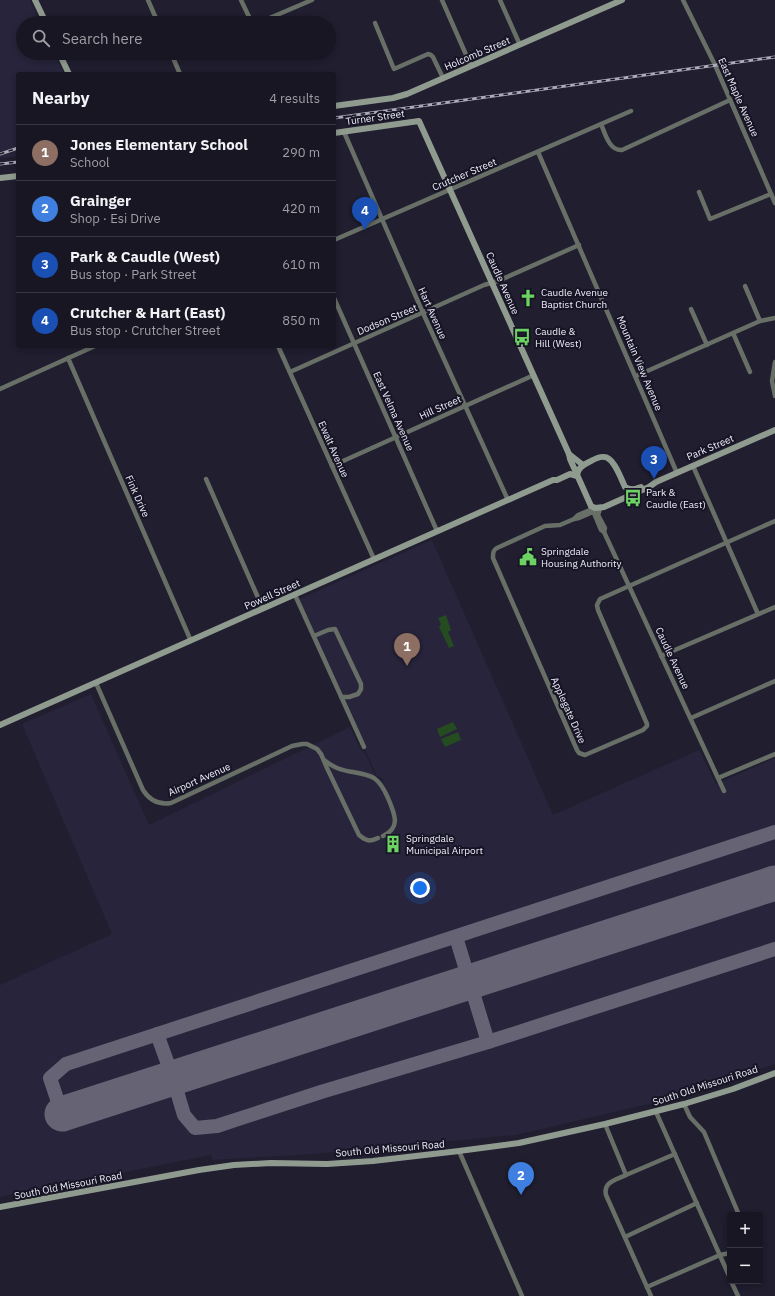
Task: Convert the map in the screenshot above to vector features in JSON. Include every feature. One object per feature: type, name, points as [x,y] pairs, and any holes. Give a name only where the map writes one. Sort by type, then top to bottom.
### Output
[{"type":"street","points":[[35,0],[43,16]]},
{"type":"street","points":[[148,0],[155,16]]},
{"type":"street","points":[[241,0],[249,16]]},
{"type":"street","points":[[274,16],[312,0]]},
{"type":"street","points":[[442,0],[471,66]]},
{"type":"street","points":[[500,0],[520,45]]},
{"type":"street","name":"Holcomb Street","points":[[336,106],[393,98],[419,89],[622,0]]},
{"type":"street","name":"East Maple Avenue","points":[[683,0],[715,65],[775,203]]},
{"type":"street","points":[[375,24],[394,69],[428,54],[434,57],[443,78]]},
{"type":"street","points":[[62,60],[68,72]]},
{"type":"street","points":[[174,60],[179,72]]},
{"type":"street","points":[[601,124],[611,145],[616,150],[622,150],[730,100]]},
{"type":"street","name":"Crutcher Street","points":[[336,239],[631,111]]},
{"type":"street","name":"Turner Street","points":[[336,133],[419,121]]},
{"type":"street","name":"Caudle Avenue","points":[[419,121],[534,375],[569,454],[577,476]]},
{"type":"street","name":"Hart Avenue","points":[[344,132],[423,313],[508,500]]},
{"type":"street","name":"Mountain View Avenue","points":[[538,152],[677,473]]},
{"type":"street","points":[[0,178],[16,176]]},
{"type":"street","points":[[699,192],[710,219],[771,194]]},
{"type":"street","name":"Dodson Street","points":[[290,372],[484,285],[492,283],[579,245]]},
{"type":"street","points":[[745,286],[760,321]]},
{"type":"street","name":"East Velma Avenue","points":[[336,302],[437,531]]},
{"type":"street","points":[[691,309],[707,345]]},
{"type":"street","points":[[636,376],[760,321],[775,318]]},
{"type":"street","points":[[732,333],[750,372]]},
{"type":"street","points":[[0,388],[91,348]]},
{"type":"street","name":"Ewalt Avenue","points":[[279,348],[374,559]]},
{"type":"street","name":"Fink Drive","points":[[68,358],[191,641]]},
{"type":"street","points":[[775,362],[772,381],[775,396]]},
{"type":"street","name":"Hill Street","points":[[332,466],[534,375]]},
{"type":"street","name":"Park Street","points":[[595,509],[622,499],[649,487],[654,483],[775,430]]},
{"type":"street","name":"Caudle Avenue","points":[[569,454],[583,465]]},
{"type":"street","points":[[595,509],[577,476],[578,470],[583,465],[604,456],[613,461],[625,487],[622,499]]},
{"type":"street","name":"Powell Street","points":[[553,480],[556,476],[583,465]]},
{"type":"street","points":[[693,466],[758,614]]},
{"type":"street","name":"Powell Street","points":[[0,725],[553,480],[557,480],[570,474],[577,476]]},
{"type":"street","points":[[206,479],[263,609]]},
{"type":"street","name":"Park Street","points":[[625,487],[634,490],[647,484],[654,483]]},
{"type":"street","name":"Caudle Avenue","points":[[595,509],[605,528],[604,532],[628,585],[724,791]]},
{"type":"street","name":"Applegate Drive","points":[[595,509],[578,515],[574,519],[560,525],[545,526],[497,548],[492,553],[577,750],[582,755],[588,754],[643,730],[647,726],[647,721],[597,605],[600,599],[628,585]]},
{"type":"street","points":[[628,585],[775,520]]},
{"type":"street","points":[[295,595],[364,747]]},
{"type":"street","points":[[661,656],[775,607]]},
{"type":"street","points":[[314,636],[328,630],[335,629],[361,684],[361,689],[358,694],[349,697],[341,697]]},
{"type":"street","points":[[690,718],[775,682]]},
{"type":"street","name":"Airport Avenue","points":[[96,683],[143,790],[149,798],[166,804],[175,801],[297,744],[307,744],[312,746],[321,754],[359,835],[368,841],[373,841],[378,838]]},
{"type":"street","points":[[718,778],[775,754]]},
{"type":"street","name":"Airport Avenue","points":[[324,760],[336,768],[374,778],[382,786],[395,814],[392,830],[383,836]]},
{"type":"street","name":"South Old Missouri Road","points":[[0,1208],[199,1170],[234,1165],[271,1163],[327,1164],[373,1161],[519,1143],[656,1112],[728,1090],[775,1073]]},
{"type":"street","points":[[684,1104],[690,1117],[704,1132],[738,1212]]},
{"type":"street","points":[[656,1112],[727,1271]]},
{"type":"street","points":[[605,1124],[626,1175]]},
{"type":"street","points":[[459,1151],[522,1296]]},
{"type":"street","points":[[651,1296],[606,1195],[605,1189],[609,1183],[675,1154]]},
{"type":"street","points":[[625,1237],[697,1203]]},
{"type":"street","points":[[648,1287],[720,1255],[727,1254]]},
{"type":"street","points":[[732,1284],[738,1296]]},
{"type":"shaded area","points":[[0,0],[30,0],[37,16],[16,16],[16,60],[57,60],[63,72],[16,72],[16,156],[0,158]]},
{"type":"shaded area","name":"Springdale Municipal Airport","points":[[432,540],[553,815],[699,750],[716,784],[775,758],[775,1064],[670,1099],[516,1135],[314,1154],[213,1160],[211,1155],[0,1197],[0,985],[112,934],[22,724],[91,694],[149,825],[350,727],[360,748],[366,755],[376,777],[382,781],[384,780],[377,776],[297,600]]},
{"type":"green space","points":[[446,615],[451,630],[448,632],[454,646],[449,648],[439,627],[441,624],[438,618]]},
{"type":"green space","points":[[453,722],[457,729],[440,737],[437,729]]},
{"type":"green space","points":[[458,732],[461,740],[445,747],[441,739]]},
{"type":"taxiway","points":[[62,1114],[50,1078],[66,1064],[775,832]]},
{"type":"taxiway","points":[[456,937],[488,1042]]},
{"type":"taxiway","points":[[157,1034],[173,1078],[184,1115],[195,1128],[217,1126],[321,1092],[488,1042],[775,949]]},
{"type":"runway","points":[[62,1114],[775,883]]},
{"type":"railway","points":[[336,118],[775,57]]},
{"type":"railway","points":[[0,154],[16,149]]},
{"type":"railway","points":[[0,164],[16,162]]},
{"type":"place","name":"Crutcher & Hart (East)","points":[[365,230]]},
{"type":"place","name":"Caudle Avenue Baptist Church","points":[[528,298]]},
{"type":"place","name":"Caudle & Hill (West)","points":[[522,337]]},
{"type":"place","name":"Park & Caudle (West)","points":[[654,479]]},
{"type":"place","name":"Park & Caudle (East)","points":[[633,498]]},
{"type":"place","name":"Springdale Housing Authority","points":[[528,557]]},
{"type":"place","name":"Jones Elementary School","points":[[407,666]]},
{"type":"place","name":"Springdale Municipal Airport","points":[[393,844]]},
{"type":"place","name":"Grainger","points":[[521,1195]]}]
